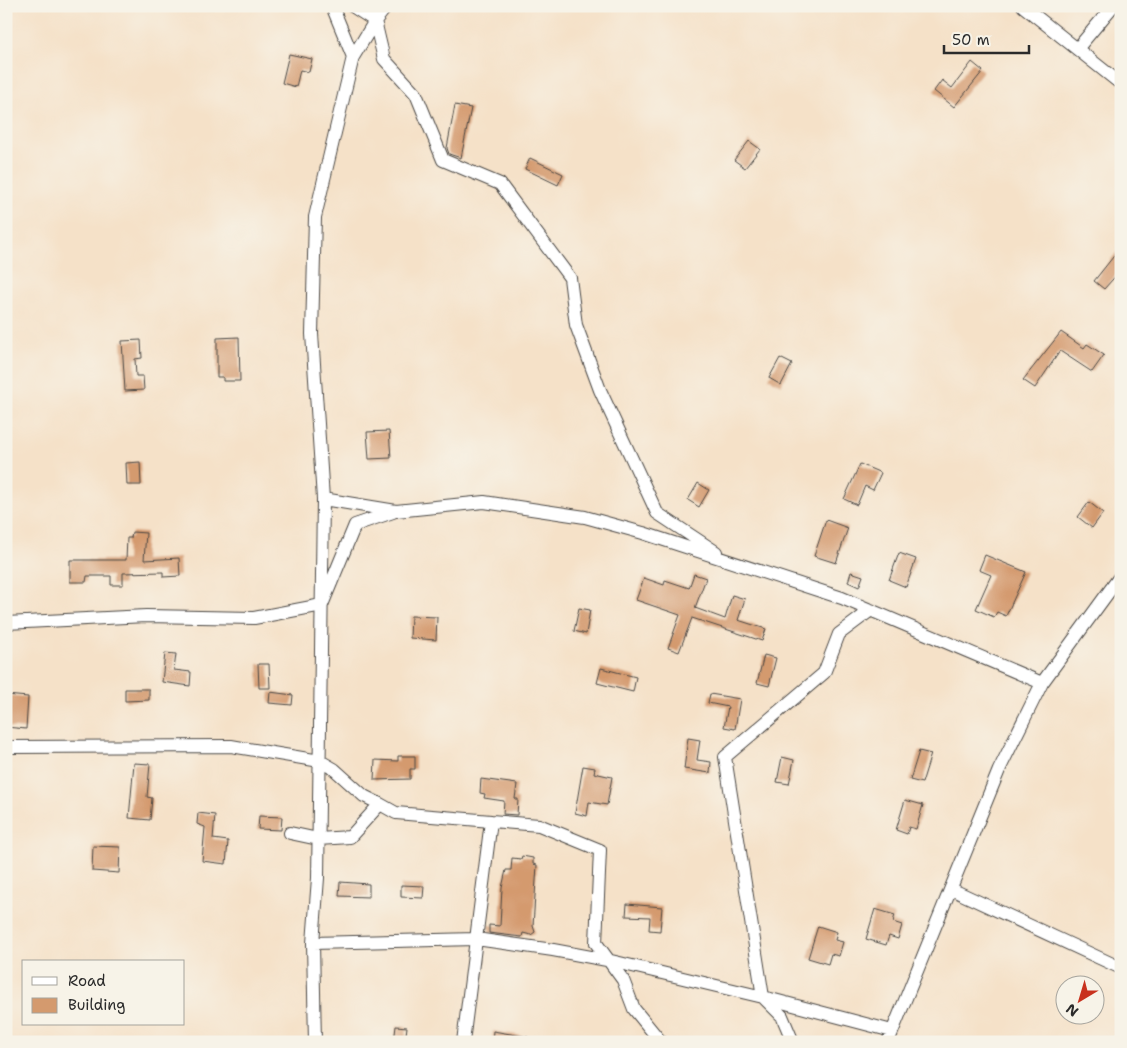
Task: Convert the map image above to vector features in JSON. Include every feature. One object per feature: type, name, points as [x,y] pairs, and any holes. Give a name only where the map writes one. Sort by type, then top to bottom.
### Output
[{"type":"street","points":[[332,6],[353,57]]},
{"type":"street","points":[[352,6],[375,21],[384,59],[416,94],[443,160],[500,184],[570,278],[576,325],[600,390],[657,513],[731,562]]},
{"type":"street","points":[[316,1042],[313,943],[320,761],[323,499],[312,334],[315,216],[353,57],[375,21],[387,6]]},
{"type":"street","points":[[1023,6],[1121,84]]},
{"type":"street","points":[[1077,49],[1113,6]]},
{"type":"street","points":[[323,499],[396,511]]},
{"type":"street","points":[[322,605],[355,526],[396,511],[484,502],[584,517],[643,533],[842,598],[1042,683]]},
{"type":"street","points":[[313,943],[476,939],[553,950],[607,960],[763,997],[890,1036],[999,770],[1042,683],[1121,575]]},
{"type":"street","points":[[6,623],[146,616],[254,618],[322,605]]},
{"type":"street","points":[[793,1042],[782,1016],[763,997],[725,757],[824,673],[839,634],[871,610]]},
{"type":"street","points":[[6,747],[231,746],[320,761],[334,768],[364,796],[396,813],[539,825],[600,850],[596,943],[623,980],[634,1009],[661,1042]]},
{"type":"street","points":[[290,833],[318,839],[350,836],[380,804]]},
{"type":"street","points":[[463,1042],[491,821]]},
{"type":"street","points":[[951,889],[1121,968]]},
{"type":"building","points":[[289,54],[312,59],[309,72],[300,70],[296,87],[282,83]]},
{"type":"building","points":[[972,62],[983,71],[954,107],[934,91],[942,80],[952,88]]},
{"type":"building","points":[[455,105],[471,108],[461,158],[449,154],[447,148]]},
{"type":"building","points":[[749,141],[760,149],[745,168],[734,160]]},
{"type":"building","points":[[530,158],[563,174],[558,185],[525,169]]},
{"type":"building","points":[[1121,247],[1121,270],[1104,289],[1094,281]]},
{"type":"building","points":[[1061,332],[1084,348],[1087,344],[1104,355],[1092,372],[1060,351],[1035,388],[1023,380]]},
{"type":"building","points":[[239,337],[240,381],[223,381],[223,377],[217,377],[217,338]]},
{"type":"building","points":[[141,340],[142,358],[135,359],[136,376],[143,376],[144,390],[125,391],[122,341]]},
{"type":"building","points":[[780,358],[792,364],[781,385],[769,378]]},
{"type":"building","points":[[389,431],[391,458],[369,459],[367,432]]},
{"type":"building","points":[[140,462],[141,485],[127,485],[126,463]]},
{"type":"building","points":[[860,464],[881,473],[873,490],[865,486],[857,505],[844,499]]},
{"type":"building","points":[[698,483],[709,490],[699,507],[688,500]]},
{"type":"building","points":[[1089,502],[1103,513],[1092,528],[1078,517]]},
{"type":"building","points":[[826,520],[848,528],[836,563],[814,556]]},
{"type":"building","points":[[132,532],[146,533],[144,560],[179,558],[180,576],[163,577],[163,572],[123,573],[123,585],[111,585],[111,576],[87,576],[86,582],[70,582],[70,560],[126,560],[127,538],[131,538]]},
{"type":"building","points":[[899,553],[916,559],[906,587],[889,580]]},
{"type":"building","points":[[985,555],[1026,572],[1006,616],[997,612],[994,617],[976,609],[991,575],[979,570]]},
{"type":"building","points":[[851,572],[863,576],[859,587],[848,582]]},
{"type":"building","points":[[694,574],[706,578],[695,608],[725,619],[732,595],[745,599],[738,620],[766,629],[762,641],[692,618],[679,652],[668,648],[680,615],[636,600],[644,578],[664,585],[665,580],[689,588]]},
{"type":"building","points":[[579,608],[590,610],[586,634],[574,631]]},
{"type":"building","points":[[411,616],[437,617],[436,640],[410,638]]},
{"type":"building","points":[[165,653],[176,654],[174,670],[191,672],[190,686],[162,682]]},
{"type":"building","points":[[764,655],[776,658],[769,686],[757,683]]},
{"type":"building","points":[[258,664],[269,664],[270,688],[259,688]]},
{"type":"building","points":[[601,668],[636,677],[633,692],[597,683]]},
{"type":"building","points":[[125,689],[149,689],[149,700],[125,701]]},
{"type":"building","points":[[270,692],[293,695],[292,705],[269,703]]},
{"type":"building","points":[[710,694],[740,699],[735,729],[724,727],[728,707],[708,703]]},
{"type":"building","points":[[6,695],[28,697],[26,729],[6,727]]},
{"type":"building","points":[[688,738],[700,740],[697,760],[711,762],[710,773],[684,769]]},
{"type":"building","points":[[919,751],[931,754],[922,783],[910,780]]},
{"type":"building","points":[[398,756],[415,756],[415,769],[410,769],[410,779],[374,780],[375,760],[398,761]]},
{"type":"building","points":[[782,757],[794,760],[789,784],[777,782]]},
{"type":"building","points":[[134,763],[150,764],[147,797],[152,798],[150,820],[129,818]]},
{"type":"building","points":[[583,766],[595,768],[594,773],[612,777],[607,805],[589,802],[587,816],[575,813]]},
{"type":"building","points":[[481,779],[517,784],[515,799],[518,799],[517,815],[503,814],[504,801],[484,798],[485,794],[480,793]]},
{"type":"building","points":[[905,800],[923,805],[916,829],[909,827],[907,834],[896,830]]},
{"type":"building","points":[[198,813],[215,815],[213,839],[228,841],[226,864],[202,861],[205,827],[197,824]]},
{"type":"building","points":[[259,816],[282,817],[281,830],[258,829]]},
{"type":"building","points":[[93,846],[120,847],[119,873],[92,871]]},
{"type":"building","points":[[522,856],[533,858],[533,864],[537,865],[533,926],[535,932],[531,935],[523,933],[522,937],[489,933],[489,925],[500,926],[502,888],[506,870],[511,870],[512,858],[521,859]]},
{"type":"building","points":[[340,882],[369,884],[369,897],[339,896]]},
{"type":"building","points":[[401,885],[424,886],[423,898],[401,897]]},
{"type":"building","points":[[627,904],[662,907],[660,931],[649,930],[650,917],[626,916]]},
{"type":"building","points":[[875,909],[895,915],[893,922],[902,925],[898,939],[889,936],[886,945],[866,939]]},
{"type":"building","points":[[818,926],[837,932],[835,940],[843,942],[839,956],[831,954],[828,964],[808,958]]},
{"type":"building","points":[[396,1026],[407,1027],[405,1042],[394,1042]]},
{"type":"building","points":[[493,1031],[528,1037],[528,1042],[492,1042]]}]
